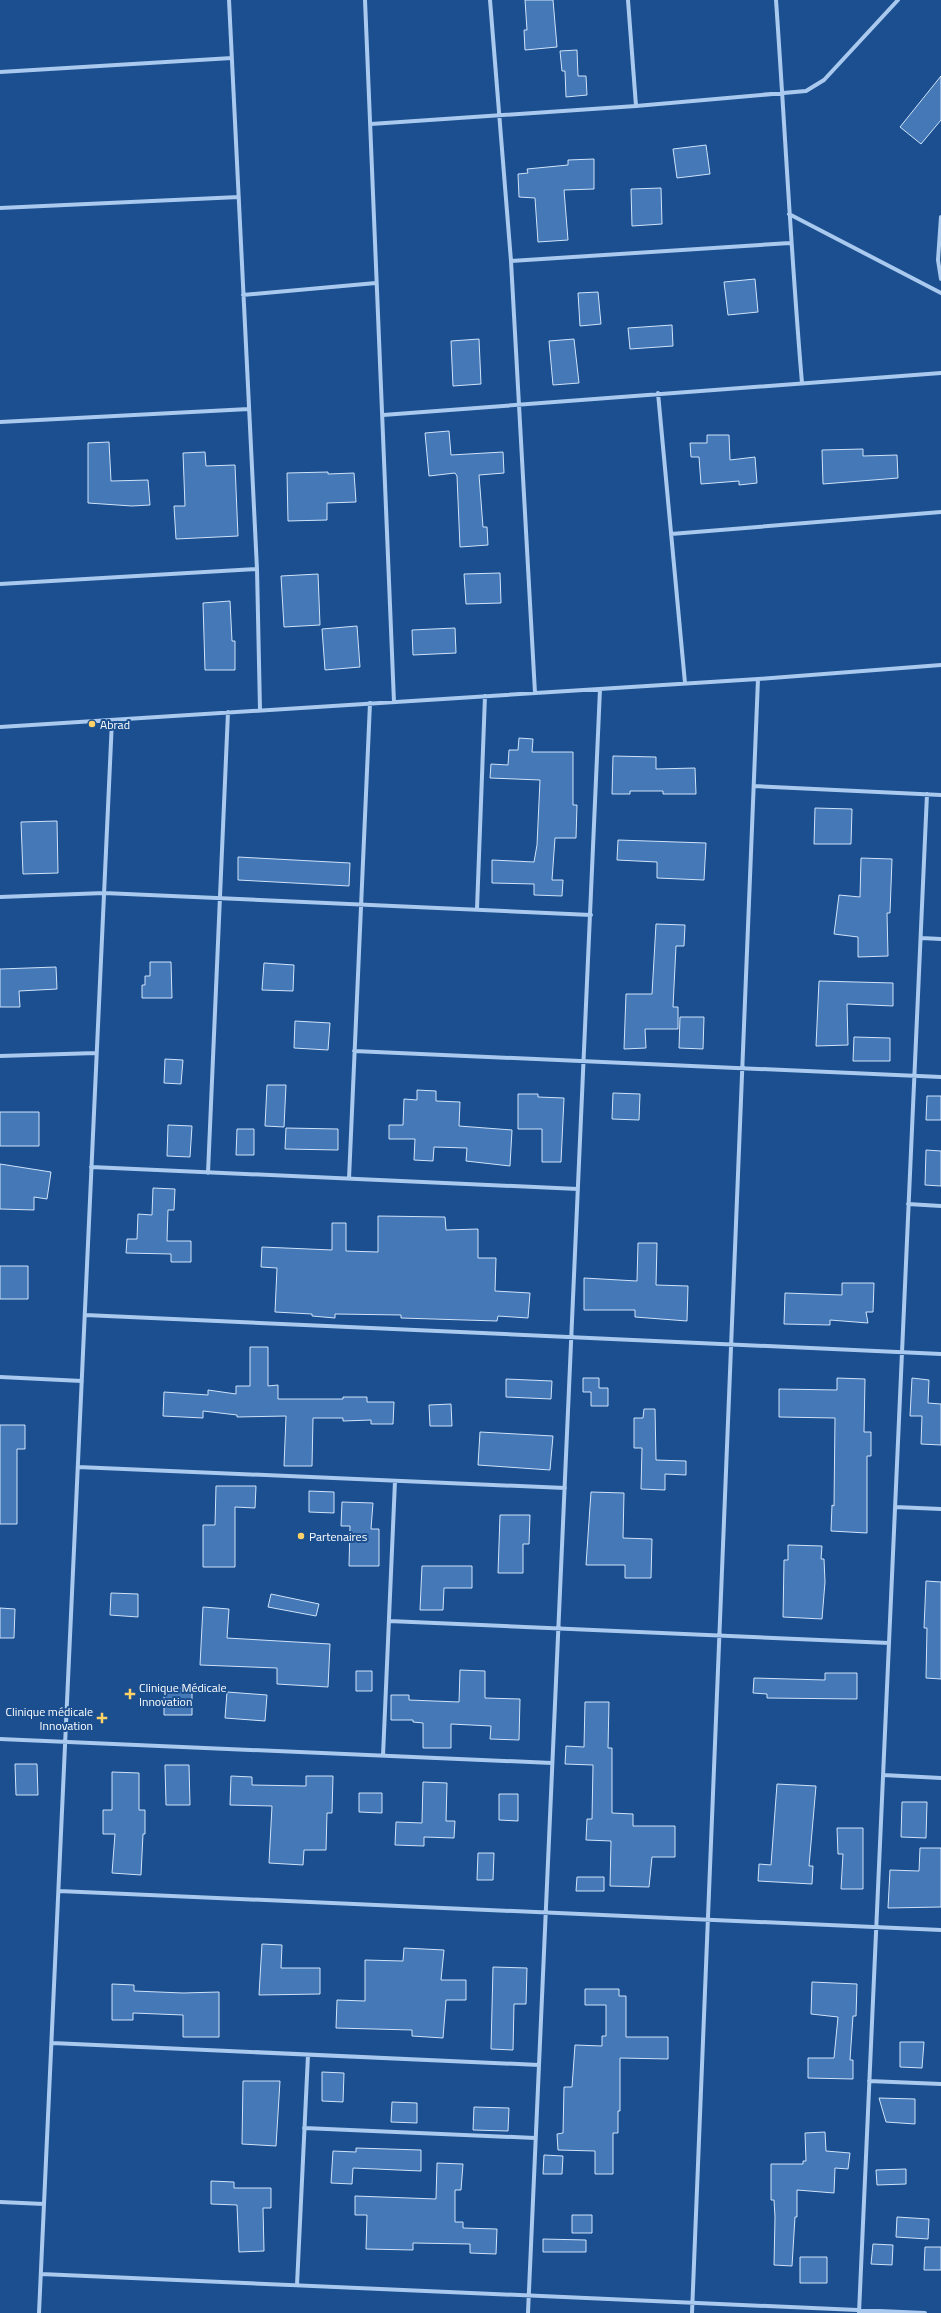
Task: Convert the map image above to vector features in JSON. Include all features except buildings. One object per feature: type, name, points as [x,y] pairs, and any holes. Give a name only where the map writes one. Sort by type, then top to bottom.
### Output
[{"type":"street","points":[[229,0],[256,569],[260,710]]},
{"type":"street","points":[[365,0],[394,702]]},
{"type":"street","points":[[490,0],[511,261],[517,404],[535,693]]},
{"type":"street","points":[[628,0],[636,106]]},
{"type":"street","points":[[776,0],[783,94],[790,243],[802,383]]},
{"type":"street","points":[[371,124],[636,106],[806,91],[824,80],[898,0]]},
{"type":"street","points":[[0,72],[232,58]]},
{"type":"street","points":[[0,208],[239,197]]},
{"type":"street","points":[[789,214],[941,293]]},
{"type":"street","points":[[941,217],[938,254],[941,279]]},
{"type":"street","points":[[511,261],[790,243]]},
{"type":"street","points":[[243,295],[376,283]]},
{"type":"street","points":[[383,415],[658,393],[941,373]]},
{"type":"street","points":[[658,393],[684,683]]},
{"type":"street","points":[[0,422],[248,410]]},
{"type":"street","points":[[671,534],[941,512]]},
{"type":"street","points":[[0,584],[256,569]]},
{"type":"street","points":[[0,727],[758,679],[941,665]]},
{"type":"street","points":[[692,2313],[758,679]]},
{"type":"street","points":[[528,2313],[600,689]]},
{"type":"street","points":[[477,909],[486,696]]},
{"type":"street","points":[[349,1179],[370,703]]},
{"type":"street","points":[[208,1172],[228,712]]},
{"type":"street","points":[[39,2313],[112,720]]},
{"type":"street","points":[[754,786],[941,795]]},
{"type":"street","points":[[859,2312],[927,794]]},
{"type":"street","points":[[0,897],[104,893],[590,914]]},
{"type":"street","points":[[921,938],[941,939]]},
{"type":"street","points":[[354,1051],[941,1077]]},
{"type":"street","points":[[0,1056],[96,1053]]},
{"type":"street","points":[[91,1167],[578,1189]]},
{"type":"street","points":[[908,1204],[941,1206]]},
{"type":"street","points":[[85,1315],[941,1354]]},
{"type":"street","points":[[0,1377],[82,1381]]},
{"type":"street","points":[[78,1467],[564,1488]]},
{"type":"street","points":[[383,1756],[395,1481]]},
{"type":"street","points":[[895,1507],[941,1509]]},
{"type":"street","points":[[389,1621],[889,1643]]},
{"type":"street","points":[[0,1739],[552,1764]]},
{"type":"street","points":[[883,1775],[941,1778]]},
{"type":"street","points":[[59,1891],[941,1930]]},
{"type":"street","points":[[52,2043],[538,2065]]},
{"type":"street","points":[[297,2285],[308,2055]]},
{"type":"street","points":[[869,2081],[941,2084]]},
{"type":"street","points":[[304,2128],[535,2138]]},
{"type":"street","points":[[0,2202],[44,2204]]},
{"type":"street","points":[[41,2274],[528,2295],[859,2312],[925,2313]]},
{"type":"place","name":"Abrad","points":[[92,724]]},
{"type":"place","name":"Partenaires","points":[[301,1536]]},
{"type":"place","name":"Clinique Médicale Innovation","points":[[130,1694]]},
{"type":"place","name":"Clinique médicale Innovation","points":[[102,1718]]}]
